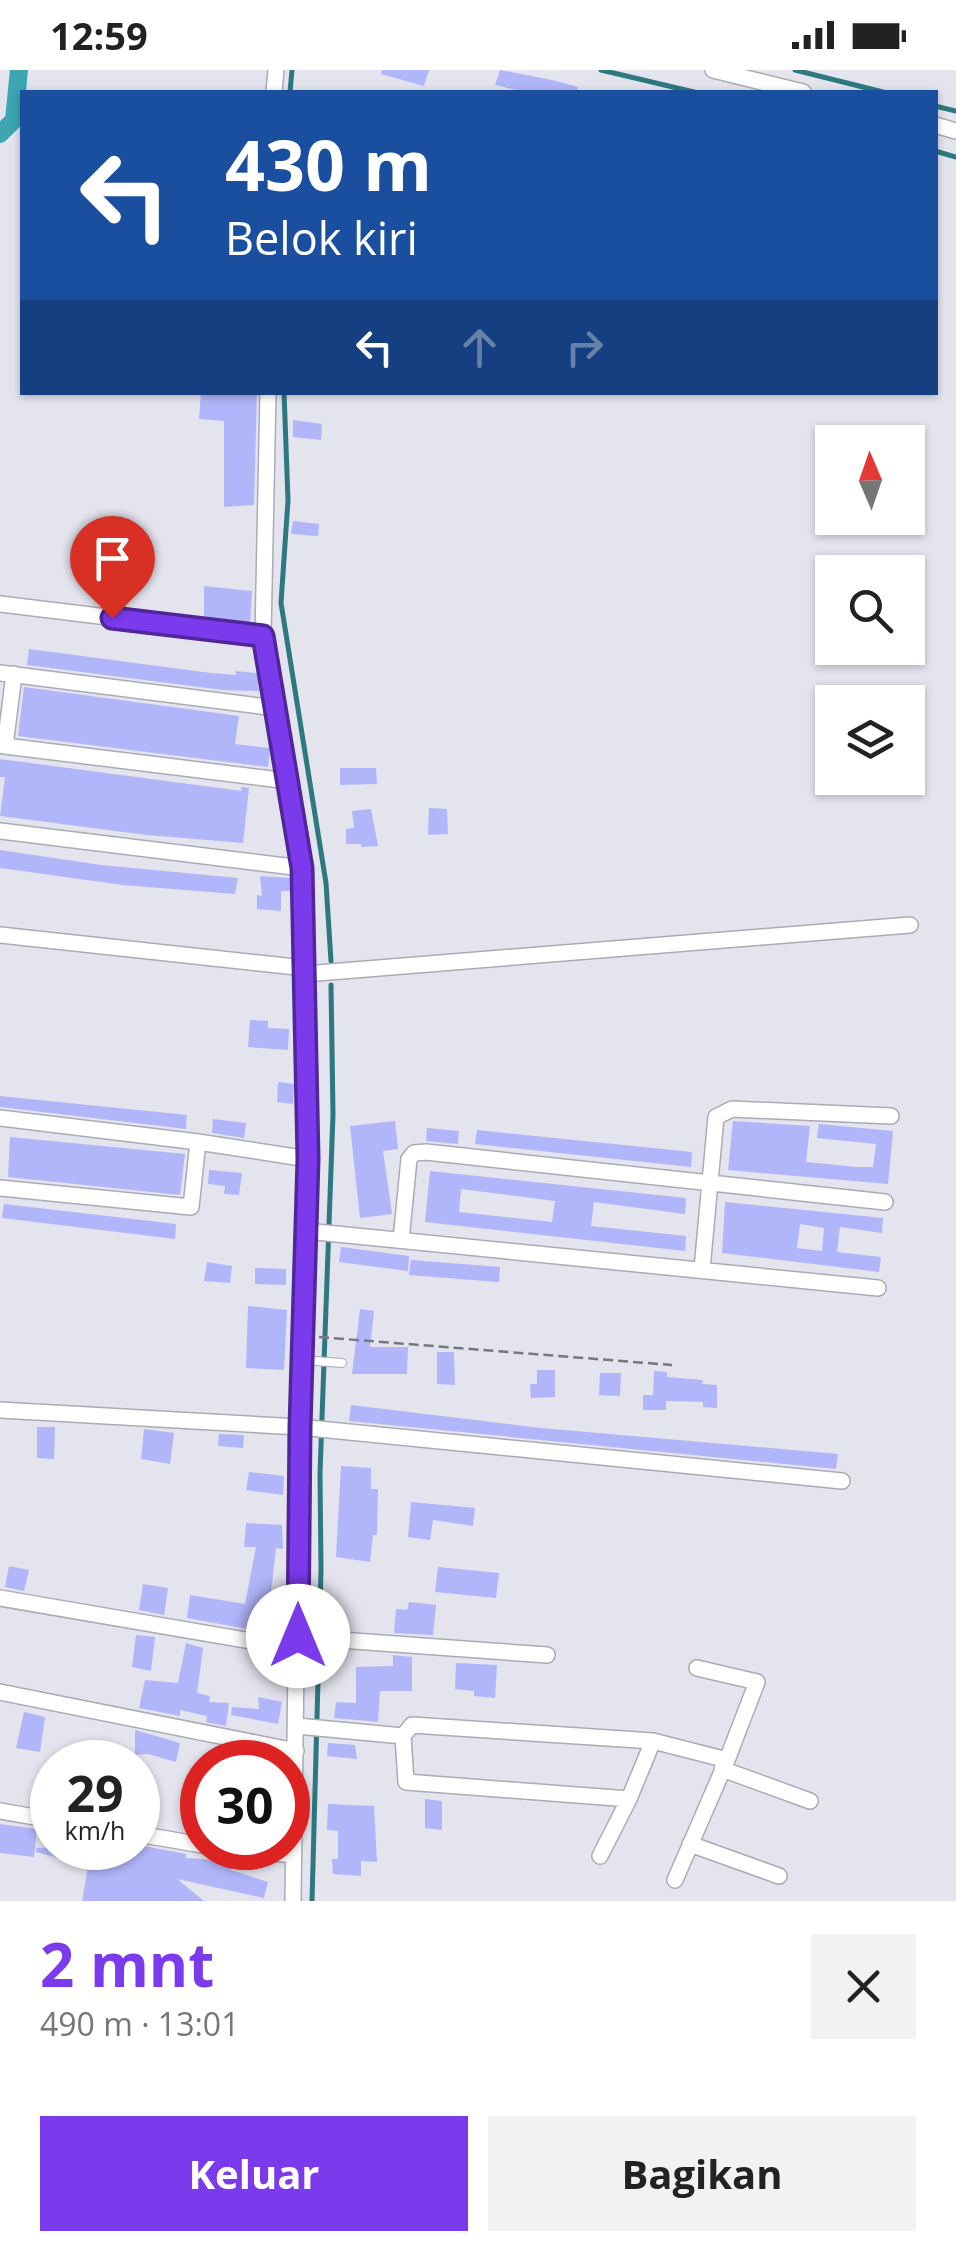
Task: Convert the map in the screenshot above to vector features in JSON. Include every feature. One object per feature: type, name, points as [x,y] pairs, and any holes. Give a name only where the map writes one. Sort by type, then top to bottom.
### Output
[{"type":"street","points":[[714,70],[795,90]]},
{"type":"street","points":[[268,395],[263,636],[302,868],[311,1231],[299,1740]]},
{"type":"street","points":[[0,604],[263,636]]},
{"type":"street","points":[[276,708],[7,674],[3,746],[288,781]]},
{"type":"street","points":[[0,831],[302,868]]},
{"type":"street","points":[[0,935],[305,971],[910,925]]},
{"type":"street","points":[[702,1269],[716,1117],[720,1112],[732,1108],[891,1116]]},
{"type":"street","points":[[0,1118],[308,1159]]},
{"type":"street","points":[[0,1188],[191,1207],[198,1142]]},
{"type":"street","points":[[400,1240],[408,1159],[414,1153],[886,1202]]},
{"type":"street","points":[[311,1231],[878,1288]]},
{"type":"street","points":[[0,1410],[334,1430],[842,1481]]},
{"type":"street","points":[[0,1598],[301,1641],[330,1638],[547,1655]]},
{"type":"street","points":[[674,1880],[757,1682],[698,1668]]},
{"type":"street","points":[[0,1692],[241,1740]]},
{"type":"street","points":[[629,1799],[406,1782],[402,1736],[412,1725],[653,1741],[724,1764],[810,1800]]},
{"type":"street","points":[[302,1727],[402,1736]]},
{"type":"street","points":[[600,1856],[653,1741]]},
{"type":"street","points":[[0,1811],[30,1816]]},
{"type":"street","points":[[690,1844],[779,1876]]},
{"type":"street","points":[[293,1901],[294,1870]]},
{"type":"lane","points":[[307,1361],[338,1363]]},
{"type":"path","points":[[314,1336],[672,1365]]},
{"type":"building","points":[[382,70],[429,70],[424,86],[381,74]]},
{"type":"building","points":[[500,70],[578,87],[516,90],[495,85]]},
{"type":"building","points":[[201,395],[257,395],[254,505],[224,507],[224,421],[199,419]]},
{"type":"building","points":[[293,420],[322,424],[321,440],[293,437]]},
{"type":"building","points":[[293,521],[319,524],[318,536],[291,534]]},
{"type":"building","points":[[204,586],[252,591],[250,623],[204,617]]},
{"type":"building","points":[[29,649],[211,673],[257,673],[259,691],[223,690],[27,665]]},
{"type":"building","points":[[24,687],[239,716],[235,744],[270,748],[268,767],[18,736]]},
{"type":"building","points":[[0,759],[242,791],[241,787],[249,788],[243,843],[0,816],[5,777],[0,777]]},
{"type":"building","points":[[340,768],[376,768],[377,784],[340,785]]},
{"type":"building","points":[[429,808],[447,809],[448,834],[428,835]]},
{"type":"building","points":[[371,809],[378,846],[346,844],[346,829],[354,828],[352,811]]},
{"type":"building","points":[[0,850],[101,865],[238,878],[235,894],[123,885],[0,868]]},
{"type":"building","points":[[260,876],[291,878],[291,891],[281,891],[281,911],[257,909],[257,895],[262,896]]},
{"type":"building","points":[[250,1020],[268,1021],[268,1028],[289,1029],[288,1050],[248,1047]]},
{"type":"building","points":[[278,1082],[294,1084],[293,1104],[277,1102]]},
{"type":"building","points":[[0,1096],[187,1115],[186,1129],[0,1107]]},
{"type":"building","points":[[213,1119],[246,1123],[244,1138],[212,1133]]},
{"type":"building","points":[[395,1121],[398,1149],[383,1151],[392,1214],[360,1218],[350,1126]]},
{"type":"building","points":[[733,1121],[810,1126],[806,1162],[857,1167],[873,1167],[876,1144],[817,1138],[819,1124],[893,1131],[888,1184],[728,1170]]},
{"type":"building","points":[[427,1128],[459,1131],[458,1144],[426,1141]]},
{"type":"building","points":[[477,1130],[692,1152],[691,1167],[475,1144]]},
{"type":"building","points":[[10,1137],[185,1154],[180,1195],[8,1177]]},
{"type":"building","points":[[209,1170],[242,1173],[239,1195],[224,1194],[225,1186],[208,1184]]},
{"type":"building","points":[[430,1171],[686,1198],[685,1214],[594,1202],[591,1226],[686,1236],[685,1251],[425,1222]],"holes":[[[461,1189],[555,1201],[552,1222],[459,1212]]]},
{"type":"building","points":[[725,1202],[883,1218],[882,1233],[840,1227],[837,1252],[881,1257],[879,1272],[722,1253]],"holes":[[[800,1224],[824,1228],[822,1251],[797,1248]]]},
{"type":"building","points":[[4,1204],[176,1224],[175,1239],[2,1218]]},
{"type":"building","points":[[341,1247],[409,1256],[408,1271],[339,1262]]},
{"type":"building","points":[[411,1260],[500,1267],[499,1282],[409,1275]]},
{"type":"building","points":[[207,1262],[232,1266],[230,1283],[204,1281]]},
{"type":"building","points":[[255,1268],[286,1269],[286,1285],[255,1284]]},
{"type":"building","points":[[248,1306],[287,1310],[284,1370],[246,1368]]},
{"type":"building","points":[[360,1309],[374,1311],[370,1347],[408,1347],[407,1374],[352,1374]]},
{"type":"building","points":[[437,1352],[454,1352],[455,1385],[437,1384]]},
{"type":"building","points":[[537,1370],[555,1370],[555,1397],[531,1398],[530,1384],[537,1384]]},
{"type":"building","points":[[654,1371],[667,1372],[667,1377],[717,1385],[717,1408],[703,1407],[703,1402],[666,1401],[666,1410],[643,1410],[643,1395],[653,1395]]},
{"type":"building","points":[[600,1373],[621,1373],[620,1396],[599,1395]]},
{"type":"building","points":[[351,1405],[541,1428],[838,1454],[836,1469],[349,1421]]},
{"type":"building","points":[[37,1427],[55,1427],[54,1459],[37,1458]]},
{"type":"building","points":[[144,1429],[174,1433],[170,1464],[141,1459]]},
{"type":"building","points":[[219,1434],[244,1435],[243,1448],[218,1446]]},
{"type":"building","points":[[341,1466],[371,1468],[371,1489],[378,1489],[377,1535],[373,1535],[370,1562],[336,1557]]},
{"type":"building","points":[[249,1472],[284,1476],[283,1495],[246,1490]]},
{"type":"building","points":[[411,1502],[475,1508],[473,1526],[433,1520],[430,1540],[408,1537]]},
{"type":"building","points":[[246,1523],[282,1525],[283,1549],[276,1548],[271,1623],[259,1621],[260,1628],[253,1630],[187,1618],[190,1595],[245,1604],[256,1547],[244,1547]]},
{"type":"building","points":[[9,1566],[29,1570],[24,1591],[5,1587]]},
{"type":"building","points":[[438,1567],[499,1573],[496,1598],[435,1592]]},
{"type":"building","points":[[143,1584],[168,1588],[164,1615],[139,1610]]},
{"type":"building","points":[[409,1602],[436,1605],[433,1635],[394,1633],[396,1609],[407,1610]]},
{"type":"building","points":[[136,1635],[155,1637],[151,1671],[132,1667]]},
{"type":"building","points":[[186,1643],[203,1648],[197,1693],[210,1696],[209,1702],[229,1703],[226,1726],[206,1722],[207,1716],[180,1710],[180,1716],[139,1708],[145,1680],[178,1683]]},
{"type":"building","points":[[393,1655],[412,1657],[412,1691],[380,1691],[378,1722],[334,1718],[336,1702],[356,1703],[356,1667],[393,1666]]},
{"type":"building","points":[[456,1663],[497,1665],[495,1698],[455,1689]]},
{"type":"building","points":[[258,1697],[282,1702],[278,1724],[231,1715],[232,1707],[259,1709]]},
{"type":"building","points":[[24,1712],[45,1717],[42,1740],[30,1740],[30,1750],[16,1748]]},
{"type":"building","points":[[135,1730],[180,1743],[176,1762],[160,1757],[160,1740],[135,1740]]},
{"type":"building","points":[[328,1743],[355,1745],[357,1759],[327,1756]]},
{"type":"building","points":[[425,1799],[442,1801],[442,1830],[425,1828]]},
{"type":"building","points":[[328,1804],[374,1806],[377,1862],[361,1861],[361,1876],[333,1874],[332,1859],[338,1859],[338,1831],[327,1830]]},
{"type":"building","points":[[0,1824],[30,1828],[30,1857],[0,1853]]},
{"type":"building","points":[[160,1849],[180,1853],[180,1870],[231,1870],[268,1882],[264,1898],[177,1879],[204,1901],[82,1901],[87,1870],[160,1870]]},
{"type":"waterway","points":[[0,134],[14,120],[19,70]]},
{"type":"waterway","points":[[290,90],[292,70]]},
{"type":"waterway","points":[[601,70],[686,90]]},
{"type":"waterway","points":[[795,70],[875,90]]},
{"type":"waterway","points":[[938,107],[956,111]]},
{"type":"waterway","points":[[938,152],[956,157]]},
{"type":"waterway","points":[[284,395],[288,500],[281,603],[326,883],[331,961]]},
{"type":"waterway","points":[[312,1901],[320,1473],[333,1114],[331,985]]},
{"type":"route","points":[[112,618],[263,636],[302,868],[308,1159],[298,1636]]}]
